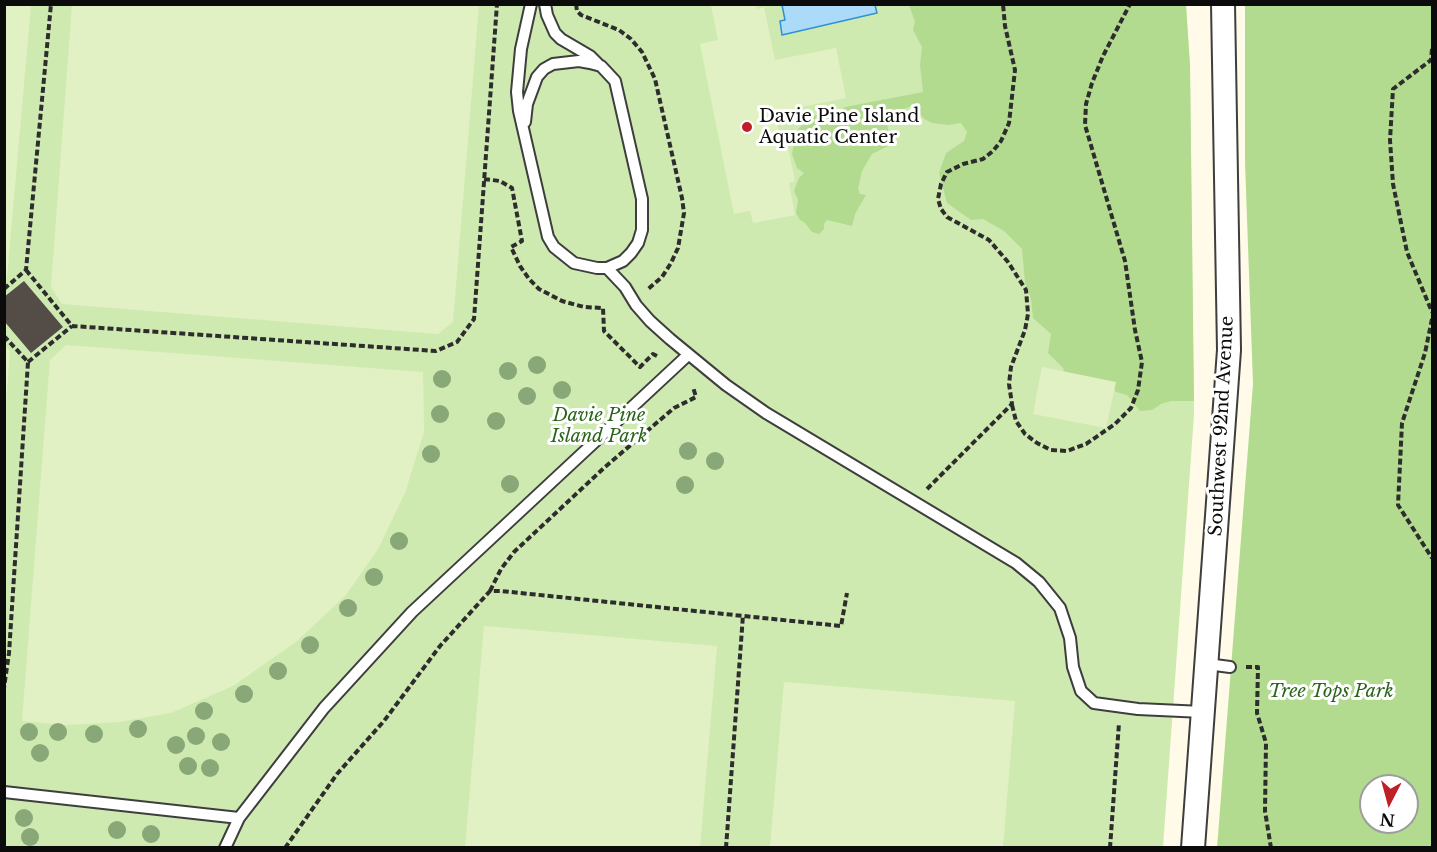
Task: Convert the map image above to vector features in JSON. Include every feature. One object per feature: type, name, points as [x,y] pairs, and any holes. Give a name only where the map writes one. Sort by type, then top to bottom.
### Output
[{"type":"street","name":"Southwest 92nd Avenue","points":[[1193,848],[1229,350],[1223,4]]},
{"type":"lane","points":[[531,4],[521,49],[517,92],[519,111],[548,237],[554,247],[574,262],[607,268],[623,261],[631,253],[642,230],[640,190],[619,95],[615,81],[601,66],[555,33],[545,4]]},
{"type":"lane","points":[[525,132],[525,115],[531,90],[544,69],[565,61],[579,61],[601,66]]},
{"type":"lane","points":[[607,268],[625,287],[636,305],[650,321],[726,386],[766,413],[1017,563],[1039,582],[1060,608],[1070,638],[1073,668],[1081,691],[1094,703],[1138,710],[1203,712]]},
{"type":"lane","points":[[225,848],[239,818],[324,708],[412,612],[688,355]]},
{"type":"lane","points":[[1207,664],[1230,667]]},
{"type":"lane","points":[[4,792],[239,818]]},
{"type":"path","points":[[51,4],[26,270],[72,326]]},
{"type":"path","points":[[28,362],[72,326],[436,351],[457,342],[474,319],[497,4]]},
{"type":"path","points":[[576,4],[581,15],[619,30],[631,39],[649,64],[657,88],[684,213],[678,248],[671,263],[662,277],[644,292]]},
{"type":"path","points":[[1004,4],[1005,26],[1015,70],[1009,123],[1001,141],[983,159],[963,164],[947,172],[941,184],[938,199],[947,217],[989,240],[1008,261],[1026,290],[1028,314],[1025,330],[1011,367],[1009,384],[1012,404],[1017,421],[1025,434],[1051,450],[1066,451],[1086,444],[1115,424],[1131,408],[1138,390],[1142,362],[1125,261],[1085,125],[1086,104],[1092,83],[1130,4]]},
{"type":"path","points":[[1432,49],[1431,60],[1393,89],[1390,140],[1393,184],[1407,252],[1432,312]]},
{"type":"path","points":[[484,179],[500,181],[512,188],[522,241],[511,247],[529,279],[539,289],[562,301],[584,307],[611,306]]},
{"type":"path","points":[[4,288],[26,270]]},
{"type":"path","points":[[603,308],[604,331],[640,367],[653,354],[660,358]]},
{"type":"path","points":[[1432,319],[1425,353],[1402,423],[1398,505],[1432,558]]},
{"type":"path","points":[[4,336],[28,362],[9,653],[4,688]]},
{"type":"path","points":[[285,848],[337,774],[384,722],[440,646],[490,591],[501,569],[514,552],[605,467],[674,408],[696,397],[693,387]]},
{"type":"path","points":[[914,502],[1012,404]]},
{"type":"path","points":[[490,591],[841,626],[847,593]]},
{"type":"path","points":[[726,848],[743,615]]},
{"type":"path","points":[[1230,667],[1258,667],[1257,713],[1266,743],[1265,812],[1271,848]]},
{"type":"path","points":[[1110,848],[1120,707]]},
{"type":"green space","points":[[5,4],[31,5],[7,277],[5,279]]},
{"type":"green space","name":"Davie Pine Island Park","points":[[5,5],[1186,5],[1190,66],[1194,415],[1163,847],[5,848]]},
{"type":"green space","points":[[72,5],[479,5],[453,322],[438,334],[62,304],[51,287]]},
{"type":"green space","name":"Davie Pine Island Aquatic Center","points":[[711,5],[756,5],[757,9],[764,7],[775,60],[836,48],[846,98],[775,112],[781,143],[787,142],[795,181],[789,183],[795,215],[753,223],[750,211],[734,214],[700,44],[718,40]]},
{"type":"green space","points":[[909,5],[1186,5],[1190,66],[1194,401],[1171,401],[1152,410],[1140,411],[1127,395],[1116,392],[1110,384],[1066,375],[1063,368],[1048,353],[1051,334],[1033,318],[1031,299],[1025,282],[1022,249],[1004,231],[983,219],[971,220],[947,203],[939,173],[946,153],[964,141],[967,132],[961,123],[948,125],[932,123],[924,119],[913,105],[898,112],[887,121],[890,145],[872,154],[862,171],[858,189],[860,194],[866,195],[855,214],[852,226],[827,220],[824,229],[819,234],[812,232],[800,220],[796,213],[798,200],[794,191],[799,178],[804,173],[797,168],[792,154],[796,132],[802,125],[827,110],[835,114],[845,107],[923,92],[920,65],[922,47],[913,30],[915,22]]},
{"type":"green space","name":"Tree Tops Park","points":[[1245,5],[1432,5],[1432,847],[1217,848],[1253,384],[1245,163]]},
{"type":"green space","points":[[5,345],[10,351],[5,416]]},
{"type":"green space","points":[[66,345],[423,372],[424,432],[405,493],[378,549],[346,595],[296,642],[233,686],[171,713],[119,722],[65,725],[22,721],[50,360]]},
{"type":"green space","points":[[1042,367],[1116,382],[1106,428],[1033,414]]},
{"type":"green space","points":[[484,626],[717,646],[700,847],[465,847]]},
{"type":"green space","points":[[784,682],[1015,701],[1003,847],[770,847]]},
{"type":"water","points":[[782,5],[875,5],[877,13],[782,35],[780,21],[785,20]]},
{"type":"building","points":[[24,281],[63,327],[31,353],[4,321],[4,297]]},
{"type":"place","name":"Davie Pine Island Aquatic Center","points":[[747,127]]}]
